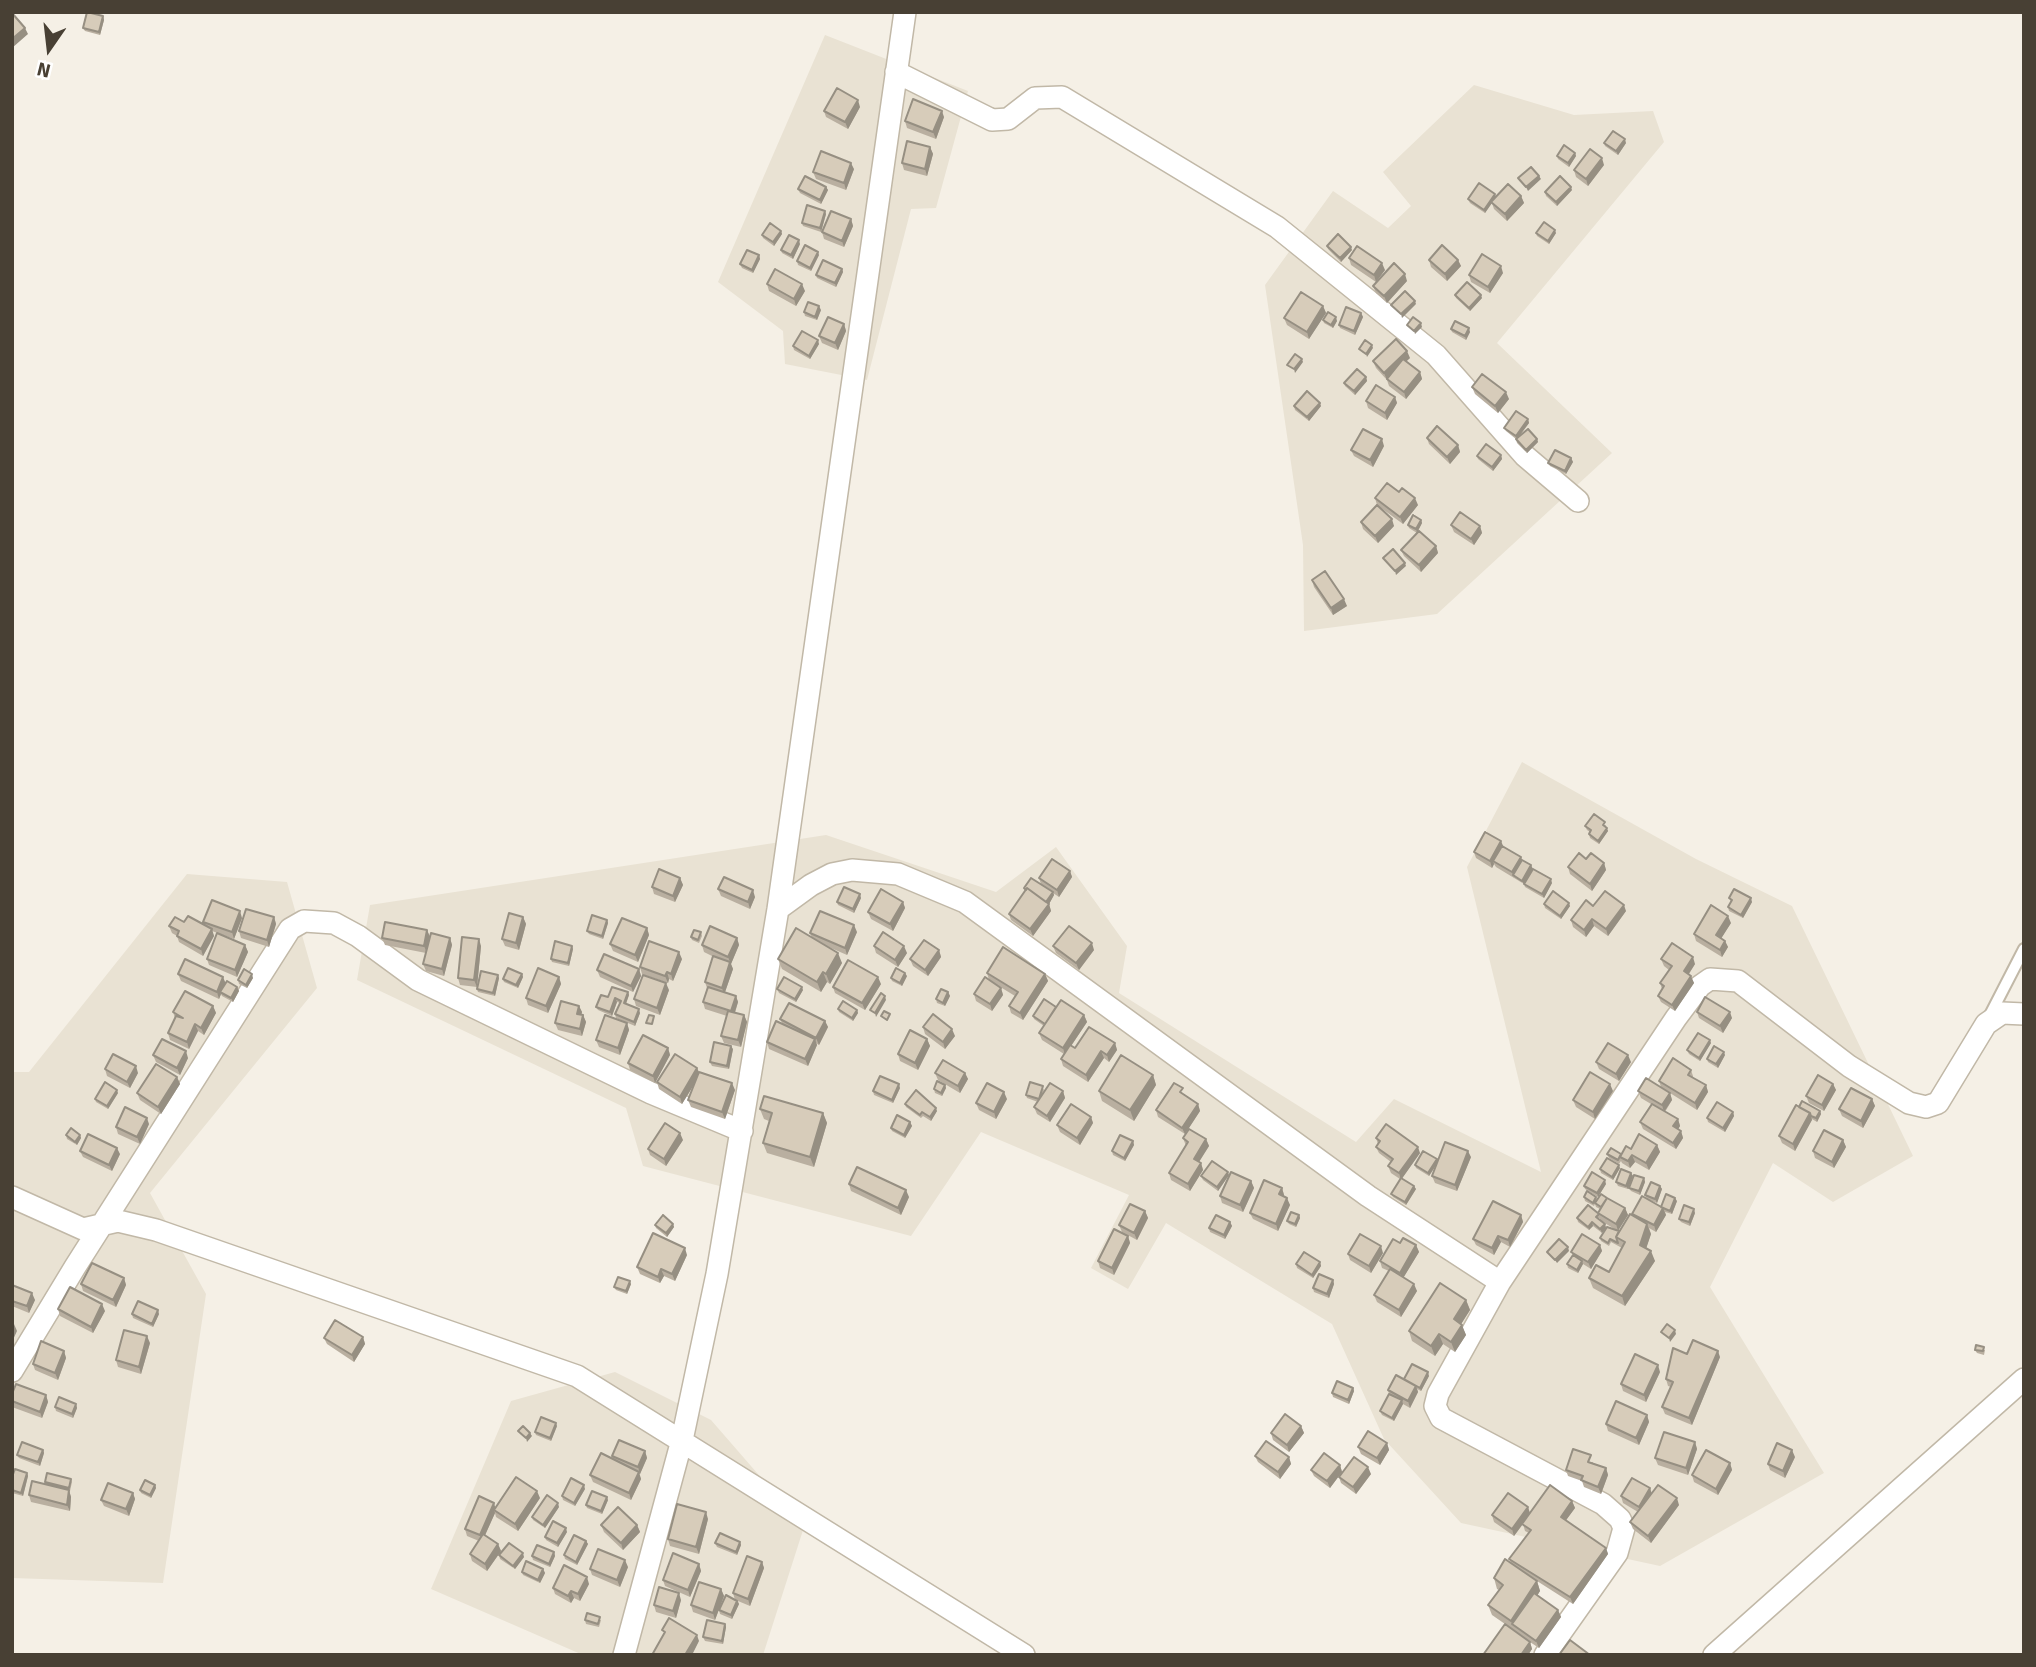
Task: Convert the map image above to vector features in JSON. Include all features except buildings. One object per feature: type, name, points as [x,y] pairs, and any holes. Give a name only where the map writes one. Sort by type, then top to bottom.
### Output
[{"type":"street","points":[[624,1655],[682,1440],[717,1274],[778,909],[905,12]]},
{"type":"street","points":[[896,72],[992,120],[1009,119],[1035,98],[1062,97],[1277,227],[1436,355],[1525,456],[1578,501]]},
{"type":"street","points":[[778,909],[811,885],[832,874],[852,870],[898,874],[965,902],[1368,1196],[1500,1282]]},
{"type":"street","points":[[12,1371],[290,929],[304,921],[334,923],[358,936],[418,979],[651,1093],[741,1131]]},
{"type":"street","points":[[1545,1655],[1617,1553],[1624,1528],[1620,1519],[1603,1504],[1441,1418],[1435,1406],[1438,1394],[1500,1282],[1676,1018],[1700,986],[1710,979],[1738,981],[1849,1066],[1890,1093],[1926,1107],[1938,1103],[1986,1024],[2002,1013],[2024,1014]]},
{"type":"street","points":[[12,1197],[72,1226],[91,1228],[118,1222],[156,1230],[548,1365],[588,1383],[1024,1655]]},
{"type":"street","points":[[1714,1655],[2024,1379]]},
{"type":"lane","points":[[1986,1024],[2024,949]]},
{"type":"shaded area","points":[[825,35],[968,91],[936,208],[911,209],[867,380],[785,364],[783,331],[718,282]]},
{"type":"shaded area","points":[[1474,85],[1574,115],[1653,111],[1664,142],[1497,343],[1612,453],[1437,614],[1304,631],[1303,545],[1265,285],[1333,191],[1388,228],[1411,206],[1383,172]]},
{"type":"shaded area","points":[[1522,762],[1696,859],[1792,906],[1913,1156],[1833,1202],[1773,1163],[1710,1287],[1824,1473],[1660,1566],[1461,1523],[1384,1439],[1332,1324],[1166,1223],[1128,1289],[1091,1268],[1129,1195],[981,1132],[911,1236],[643,1166],[626,1108],[357,980],[370,905],[826,835],[996,892],[1056,847],[1127,946],[1119,993],[1356,1142],[1394,1099],[1541,1172],[1467,867]]},
{"type":"shaded area","points":[[187,874],[287,882],[317,988],[150,1193],[206,1294],[163,1583],[12,1578],[12,1072],[29,1072]]},
{"type":"shaded area","points":[[615,1372],[711,1420],[804,1527],[763,1655],[583,1655],[431,1589],[511,1401]]}]
